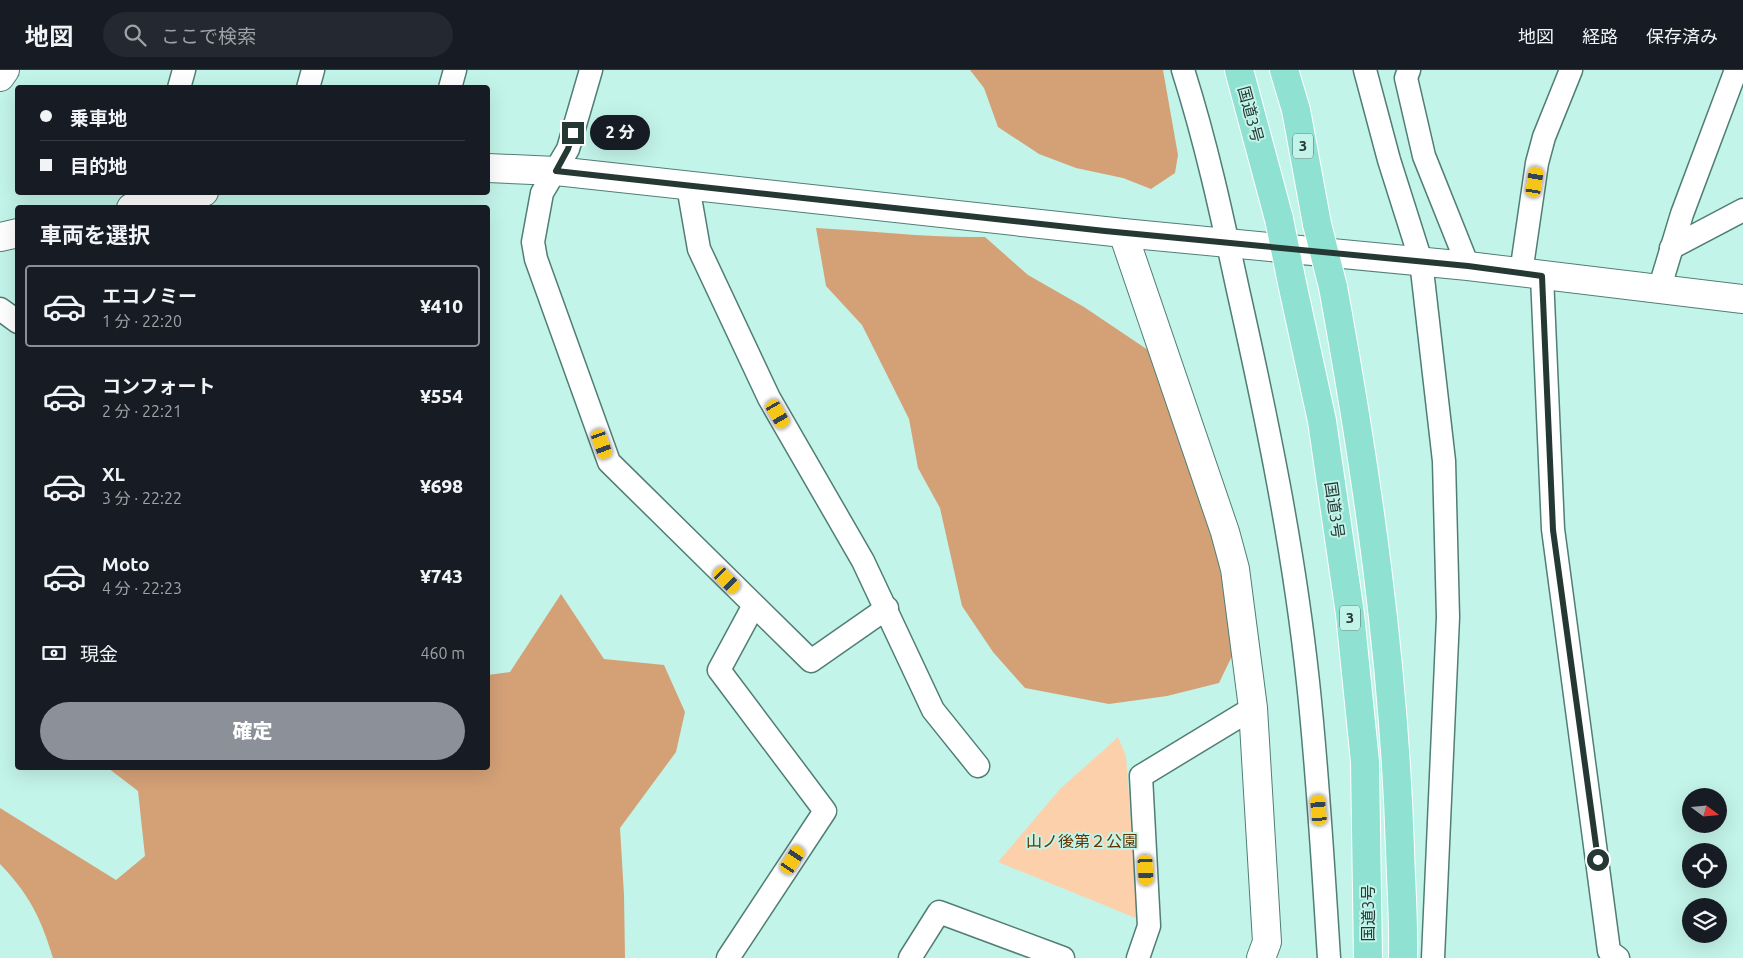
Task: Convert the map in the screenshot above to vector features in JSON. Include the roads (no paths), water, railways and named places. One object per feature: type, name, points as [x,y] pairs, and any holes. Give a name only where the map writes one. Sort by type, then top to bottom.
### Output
[{"type":"highway","name":"国道3号","points":[[1239,70],[1279,219],[1322,421],[1350,614],[1365,762],[1368,958]]},
{"type":"highway","name":"国道3号","points":[[1284,70],[1296,110],[1317,224],[1333,287],[1358,424],[1382,604],[1398,770],[1403,958]]},
{"type":"street","points":[[0,77],[5,70]]},
{"type":"street","points":[[180,85],[184,70]]},
{"type":"street","points":[[309,85],[314,70]]},
{"type":"street","points":[[451,85],[455,70]]},
{"type":"street","points":[[591,70],[568,149],[542,193],[533,242],[536,259],[609,462],[754,607],[811,661],[887,608]]},
{"type":"street","points":[[1184,70],[1202,129],[1266,414],[1308,680],[1329,958]]},
{"type":"street","points":[[1365,70],[1389,160],[1421,261],[1444,461],[1448,617],[1433,958]]},
{"type":"street","points":[[1409,70],[1406,78],[1424,156],[1468,266]]},
{"type":"street","points":[[1572,70],[1544,137],[1538,163],[1532,275],[1553,530],[1610,951],[1618,958]]},
{"type":"street","points":[[1659,290],[1682,214],[1736,70]]},
{"type":"street","points":[[490,168],[556,171],[1123,233],[1227,241],[1421,261],[1743,299]]},
{"type":"street","points":[[688,186],[700,249],[769,398],[863,561],[887,608],[933,710],[978,766]]},
{"type":"street","points":[[140,204],[188,195]]},
{"type":"street","points":[[1672,248],[1743,210]]},
{"type":"street","points":[[1123,233],[1235,569],[1253,708],[1266,942],[1261,958]]},
{"type":"street","points":[[0,237],[15,234]]},
{"type":"street","points":[[0,309],[15,320]]},
{"type":"street","points":[[728,958],[825,811],[719,670],[754,607]]},
{"type":"street","points":[[1138,958],[1149,926],[1141,776],[1253,708]]},
{"type":"street","points":[[910,958],[939,912],[1063,958]]},
{"type":"park label","name":"山ノ後第２公園","points":[[1082,841]]}]
